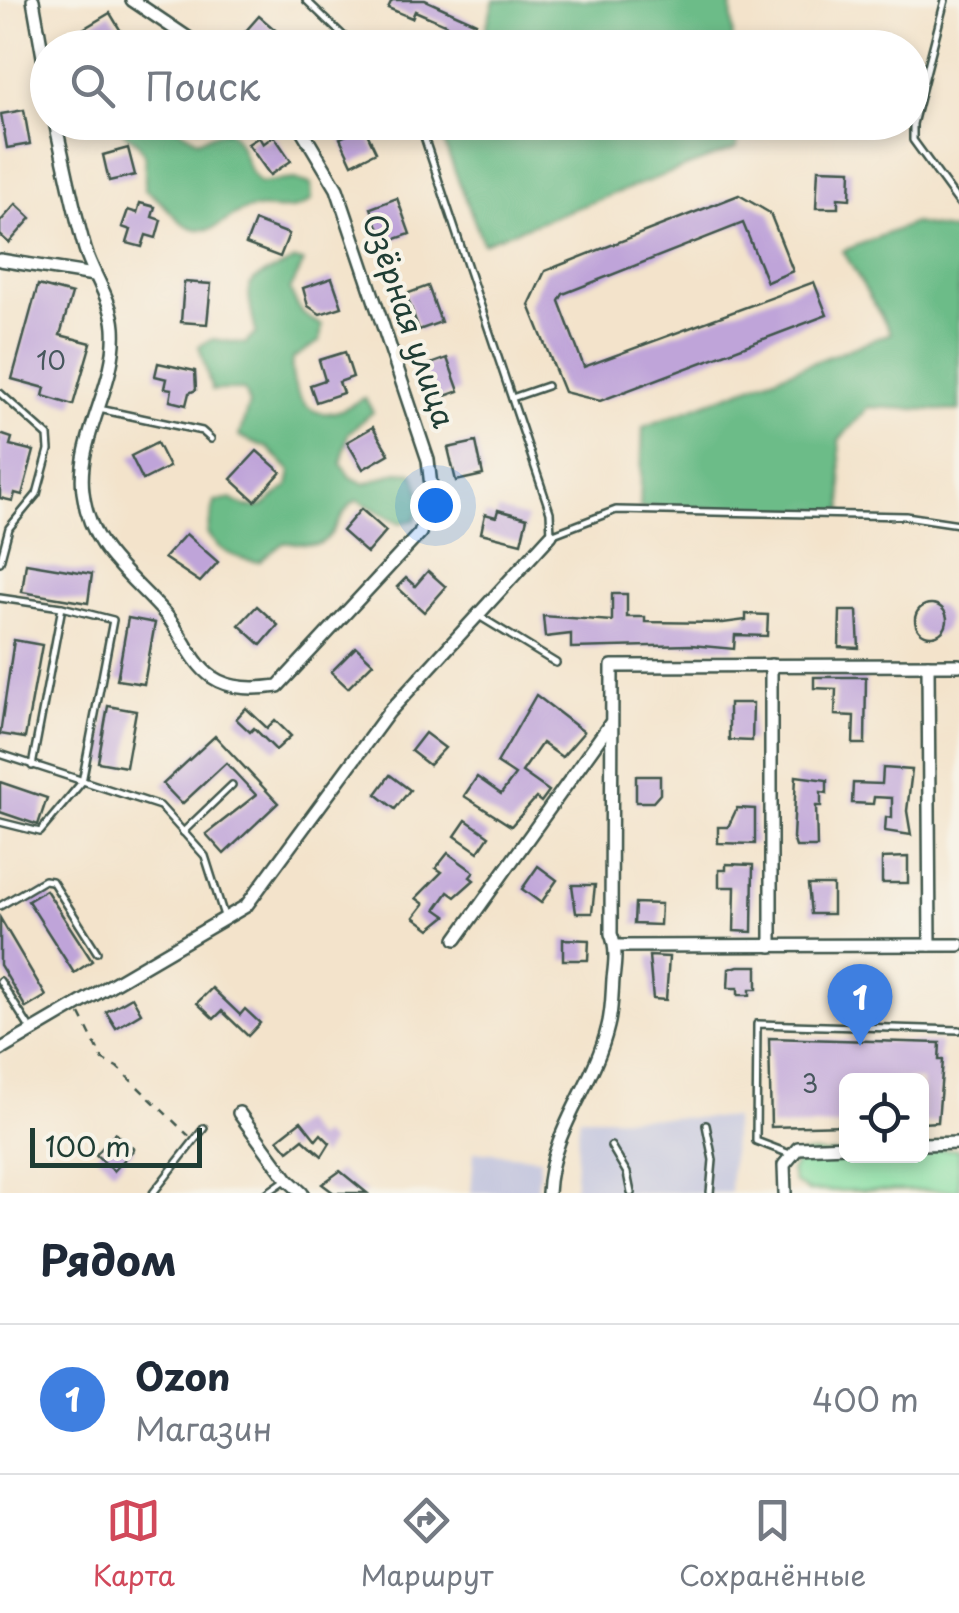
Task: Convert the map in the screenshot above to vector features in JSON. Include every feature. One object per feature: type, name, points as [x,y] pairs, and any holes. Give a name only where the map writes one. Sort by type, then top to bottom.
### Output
[{"type":"street","points":[[34,6],[42,0]]},
{"type":"street","points":[[132,0],[176,30]]},
{"type":"street","name":"Озёрная улица","points":[[60,140],[94,275],[114,327],[113,351],[84,466],[82,491],[100,547],[166,614],[198,664],[213,678],[234,686],[278,686],[420,533],[432,495],[428,460],[337,189],[308,140]]},
{"type":"street","points":[[0,260],[94,275]]},
{"type":"street","points":[[0,1050],[246,906],[388,712],[552,535]]},
{"type":"street","points":[[771,946],[772,665]]},
{"type":"street","points":[[928,665],[930,945]]},
{"type":"street","points":[[548,1193],[552,1154],[608,1026],[616,946],[611,934],[612,666],[959,665]]},
{"type":"street","points":[[456,939],[610,724]]},
{"type":"street","points":[[616,946],[959,945]]},
{"type":"street","points":[[238,1112],[287,1180],[302,1193]]},
{"type":"street","points":[[929,1144],[959,1143]]},
{"type":"street","points":[[785,1193],[782,1176],[790,1154],[798,1148],[839,1146]]},
{"type":"lane","points":[[306,0],[337,30]]},
{"type":"lane","points":[[929,62],[945,0]]},
{"type":"lane","points":[[425,140],[550,512],[552,535],[616,510],[906,516],[959,524]]},
{"type":"lane","points":[[913,140],[959,203]]},
{"type":"lane","points":[[512,398],[547,386]]},
{"type":"lane","points":[[0,393],[48,436],[49,450],[37,494],[9,528],[0,562]]},
{"type":"lane","points":[[99,408],[202,431],[211,439]]},
{"type":"lane","points":[[0,598],[62,607],[113,620],[82,782],[40,832],[0,822]]},
{"type":"lane","points":[[32,766],[62,607]]},
{"type":"lane","points":[[477,614],[556,663]]},
{"type":"lane","points":[[0,754],[160,806],[205,856],[226,920]]},
{"type":"lane","points":[[183,832],[232,785]]},
{"type":"lane","points":[[0,906],[44,880],[52,881],[97,952]]},
{"type":"lane","points":[[0,981],[32,1033]]},
{"type":"lane","points":[[790,1154],[756,1141],[757,1024],[959,1030]]},
{"type":"lane","points":[[706,1125],[714,1160],[710,1193]]},
{"type":"lane","points":[[153,1193],[204,1128]]},
{"type":"lane","points":[[612,1146],[627,1173],[631,1193]]},
{"type":"lane","points":[[267,1193],[287,1180]]},
{"type":"path","points":[[77,1008],[103,1060],[117,1067],[194,1140]]},
{"type":"shaded area","points":[[579,1117],[734,1118],[730,1193],[574,1193]]},
{"type":"shaded area","points":[[474,1151],[540,1158],[537,1193],[471,1193]]},
{"type":"green space","points":[[494,0],[731,0],[732,30],[486,30]]},
{"type":"green space","points":[[134,140],[236,140],[260,183],[294,179],[311,184],[312,200],[290,209],[251,209],[210,229],[193,228],[145,190],[145,156]]},
{"type":"green space","points":[[443,140],[737,140],[737,148],[483,243]]},
{"type":"green space","points":[[914,223],[959,232],[959,411],[869,407],[839,440],[843,511],[640,508],[643,427],[891,333],[843,251]]},
{"type":"green space","points":[[295,260],[304,262],[290,290],[306,316],[322,325],[320,341],[292,359],[293,379],[300,398],[314,411],[324,413],[339,411],[365,398],[373,412],[348,433],[341,464],[350,477],[365,484],[397,472],[413,473],[419,502],[415,520],[400,523],[357,500],[324,541],[283,543],[259,562],[229,554],[212,540],[207,533],[215,502],[231,499],[245,507],[262,507],[288,486],[291,471],[268,448],[239,436],[249,404],[244,390],[212,390],[199,346],[213,339],[245,344],[256,333],[249,299],[252,283]]},
{"type":"green space","points":[[959,1149],[959,1190],[808,1191],[794,1182],[791,1171],[801,1155],[812,1153],[839,1154],[839,1163],[929,1163],[929,1150]]},
{"type":"building","points":[[392,0],[425,0],[476,23],[473,30],[445,30],[447,25],[415,11],[412,18],[388,8]]},
{"type":"building","points":[[110,13],[120,30],[81,30]]},
{"type":"building","points":[[259,16],[275,30],[247,30]]},
{"type":"building","points":[[24,110],[30,144],[7,148],[1,114]]},
{"type":"building","points":[[261,140],[263,144],[277,140],[291,161],[270,175],[248,144]]},
{"type":"building","points":[[341,140],[370,140],[376,152],[352,164]]},
{"type":"building","points":[[128,148],[135,175],[109,181],[103,155]]},
{"type":"building","points":[[818,169],[851,170],[850,199],[838,198],[838,208],[816,208]]},
{"type":"building","points":[[739,195],[770,213],[793,271],[767,282],[743,223],[563,294],[559,301],[584,367],[814,282],[827,315],[600,401],[564,392],[529,305],[545,271]]},
{"type":"building","points":[[397,198],[410,234],[384,243],[371,208]]},
{"type":"building","points":[[140,203],[155,207],[152,217],[161,220],[156,238],[146,235],[142,247],[127,243],[131,230],[122,227],[128,210],[137,213]]},
{"type":"building","points":[[16,204],[31,218],[9,243],[0,235],[0,222]]},
{"type":"building","points":[[255,221],[289,234],[280,257],[246,244]]},
{"type":"building","points":[[332,278],[342,307],[320,314],[308,306],[303,288]]},
{"type":"building","points":[[184,282],[211,284],[207,324],[181,322]]},
{"type":"building","points":[[38,285],[72,294],[60,335],[91,343],[73,405],[43,396],[45,388],[12,379]]},
{"type":"building","points":[[428,286],[441,322],[419,330],[406,294]]},
{"type":"building","points":[[345,352],[353,377],[339,382],[343,393],[316,402],[310,385],[325,380],[319,360]]},
{"type":"building","points":[[447,358],[459,391],[434,400],[422,367]]},
{"type":"building","points":[[158,363],[195,371],[196,390],[189,393],[186,405],[170,401],[172,389],[165,388],[167,379],[155,376]]},
{"type":"building","points":[[373,427],[389,454],[363,469],[347,442]]},
{"type":"building","points":[[0,434],[12,438],[10,445],[34,451],[22,495],[15,493],[13,501],[0,498]]},
{"type":"building","points":[[476,442],[483,475],[456,481],[448,448]]},
{"type":"building","points":[[157,443],[169,467],[143,480],[131,456]]},
{"type":"building","points":[[257,451],[281,472],[255,501],[231,479]]},
{"type":"building","points":[[361,509],[386,531],[367,553],[342,531]]},
{"type":"building","points":[[498,510],[527,518],[521,543],[481,533],[485,514],[496,517]]},
{"type":"building","points":[[186,534],[218,562],[200,582],[164,558]]},
{"type":"building","points":[[26,563],[92,574],[88,603],[22,592]]},
{"type":"building","points":[[428,571],[446,587],[424,612],[397,587],[406,578],[415,586]]},
{"type":"building","points":[[612,594],[627,594],[627,617],[645,617],[645,622],[723,623],[746,620],[746,614],[768,615],[767,636],[735,635],[734,649],[691,645],[571,648],[571,634],[545,637],[543,616],[612,621]]},
{"type":"building","points":[[931,604],[943,608],[947,620],[943,632],[931,636],[919,632],[915,620],[919,608]]},
{"type":"building","points":[[257,606],[278,625],[261,645],[239,625]]},
{"type":"building","points":[[840,611],[857,611],[859,648],[839,647]]},
{"type":"building","points":[[128,618],[155,623],[144,684],[117,680]]},
{"type":"building","points":[[14,640],[42,645],[25,738],[0,734]]},
{"type":"building","points":[[356,647],[373,663],[348,688],[331,672]]},
{"type":"building","points":[[814,677],[866,677],[865,744],[853,744],[854,716],[835,715],[836,689],[814,688]]},
{"type":"building","points":[[536,695],[584,732],[562,757],[542,743],[522,772],[549,791],[541,802],[536,798],[511,826],[464,796],[477,777],[501,794],[515,775],[497,763]]},
{"type":"building","points":[[729,703],[753,703],[752,741],[729,740]]},
{"type":"building","points":[[108,706],[136,711],[126,767],[98,762]]},
{"type":"building","points":[[246,708],[267,728],[275,720],[291,736],[276,750],[254,728],[250,732],[236,719]]},
{"type":"building","points":[[425,733],[445,748],[429,765],[411,751]]},
{"type":"building","points":[[215,736],[278,803],[224,854],[206,834],[256,795],[226,763],[182,804],[163,784]]},
{"type":"building","points":[[883,768],[912,770],[907,811],[911,835],[885,831],[886,817],[892,818],[892,798],[874,797],[873,804],[852,803],[853,783],[882,784]]},
{"type":"building","points":[[390,775],[410,790],[395,809],[376,794]]},
{"type":"building","points":[[636,776],[660,776],[660,794],[653,802],[636,802]]},
{"type":"building","points":[[796,776],[827,780],[827,793],[821,792],[821,806],[816,806],[817,847],[796,847],[793,838]]},
{"type":"building","points":[[0,782],[47,798],[38,825],[0,812]]},
{"type":"building","points":[[737,808],[755,809],[755,844],[718,843],[718,827],[728,827]]},
{"type":"building","points":[[466,820],[489,836],[478,852],[455,836]]},
{"type":"building","points":[[448,853],[474,872],[470,877],[474,880],[455,897],[448,892],[436,909],[446,916],[430,929],[414,917],[424,904],[416,898],[442,872],[436,868]]},
{"type":"building","points":[[908,857],[908,883],[882,883],[882,858]]},
{"type":"building","points":[[726,864],[753,865],[752,932],[734,931],[735,887],[719,887],[719,870],[726,870]]},
{"type":"building","points":[[538,866],[557,880],[541,903],[522,889]]},
{"type":"building","points":[[572,885],[595,885],[592,913],[576,913]]},
{"type":"building","points":[[808,885],[833,885],[833,914],[811,914]]},
{"type":"building","points":[[46,890],[92,961],[74,973],[28,901]]},
{"type":"building","points":[[635,903],[661,904],[660,925],[634,924]]},
{"type":"building","points":[[0,918],[46,996],[26,1008],[0,965]]},
{"type":"building","points":[[563,939],[589,940],[588,960],[563,960]]},
{"type":"building","points":[[649,956],[669,957],[666,1000],[653,999]]},
{"type":"building","points":[[757,966],[757,989],[750,989],[750,995],[738,995],[738,988],[728,988],[729,969]]},
{"type":"building","points":[[212,988],[240,1015],[245,1009],[260,1023],[248,1036],[222,1011],[214,1019],[197,1003]]},
{"type":"building","points":[[132,997],[141,1013],[116,1028],[106,1012]]},
{"type":"building","points":[[769,1038],[940,1043],[939,1060],[943,1060],[938,1122],[929,1123],[929,1073],[839,1073],[839,1125],[771,1127]]},
{"type":"building","points":[[301,1121],[316,1140],[321,1134],[330,1143],[322,1156],[303,1139],[288,1151],[278,1139]]},
{"type":"building","points":[[115,1133],[134,1149],[114,1171],[96,1155]]},
{"type":"building","points":[[340,1171],[367,1193],[334,1193],[322,1184]]},
{"type":"place","name":"Ozon","points":[[860,1046]]}]
